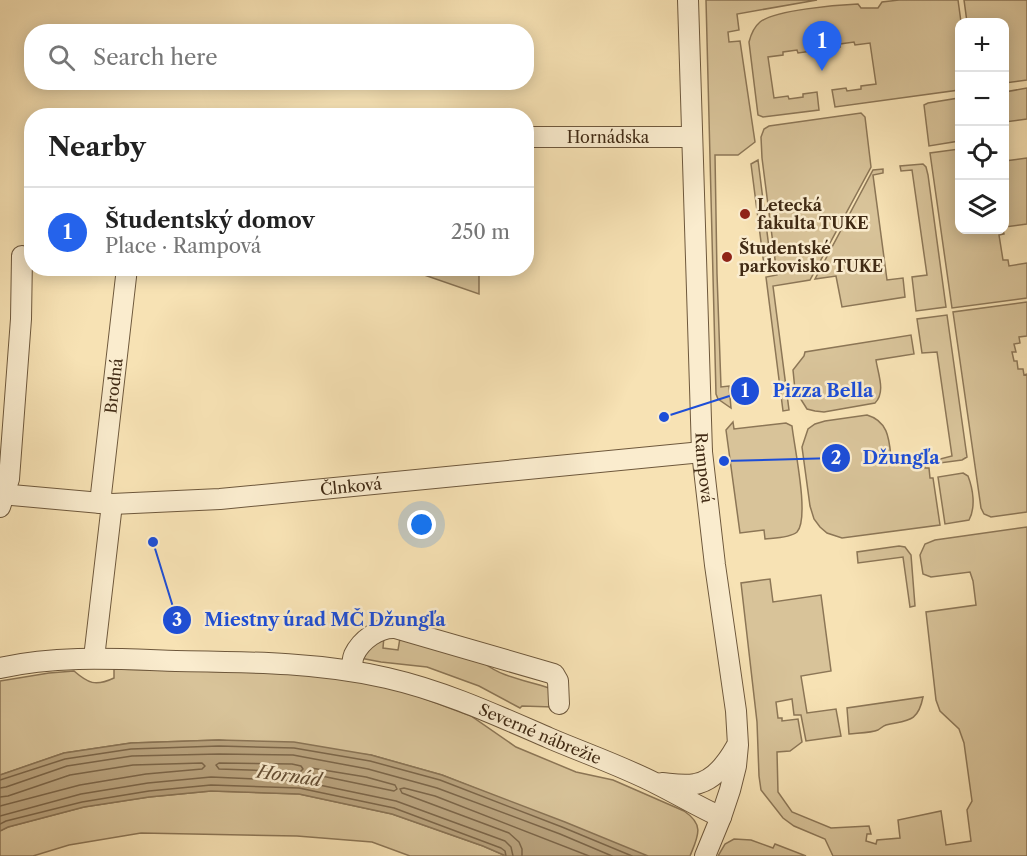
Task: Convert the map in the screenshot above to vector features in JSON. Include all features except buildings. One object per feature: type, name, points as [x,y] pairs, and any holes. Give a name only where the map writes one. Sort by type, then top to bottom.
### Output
[{"type":"street","name":"Rampová","points":[[688,0],[702,452],[715,565],[736,711],[738,745],[730,790],[707,851]]},
{"type":"street","name":"Hornádska","points":[[534,137],[692,137]]},
{"type":"street","points":[[1,498],[9,480],[21,319],[22,256]]},
{"type":"street","name":"Brodná","points":[[94,658],[126,276]]},
{"type":"street","name":"Člnková","points":[[1,498],[106,504],[220,500],[702,452]]},
{"type":"street","points":[[352,671],[354,657],[359,647],[383,628],[395,628],[554,674],[558,681],[558,704]]},
{"type":"street","name":"Severné nábrežie","points":[[0,668],[60,659],[94,658],[296,664],[352,671],[439,692],[655,783],[721,817]]},
{"type":"street","points":[[655,783],[688,785],[702,783],[725,765],[738,745]]},
{"type":"shaded area","points":[[706,0],[817,0],[737,14],[739,30],[728,32],[729,42],[740,41],[755,142],[738,155],[715,155],[721,387],[729,386],[731,408],[718,399],[716,394]]},
{"type":"shaded area","points":[[958,0],[960,18],[955,18],[955,91],[835,107],[832,90],[846,88],[847,91],[876,84],[870,43],[855,45],[854,42],[840,44],[840,47],[798,53],[797,50],[768,57],[774,98],[788,96],[789,99],[817,92],[819,110],[763,117],[758,115],[749,42],[760,22],[779,14],[807,9],[858,4],[861,8],[878,8],[882,2]]},
{"type":"shaded area","points":[[964,0],[1027,0],[1027,80],[1009,82],[1009,18],[966,18]]},
{"type":"shaded area","points":[[1027,88],[1027,119],[1009,121],[1009,91]]},
{"type":"shaded area","points":[[955,99],[955,142],[929,146],[924,105]]},
{"type":"shaded area","points":[[861,113],[865,117],[871,167],[810,280],[773,286],[789,410],[783,411],[766,277],[777,275],[761,137],[764,129],[769,126]]},
{"type":"shaded area","points":[[955,150],[955,234],[1004,234],[999,235],[1003,260],[1008,260],[1009,266],[1027,263],[1027,298],[952,308],[930,153]]},
{"type":"shaded area","points":[[1027,158],[1027,224],[1009,226],[1009,160]]},
{"type":"shaded area","points":[[758,160],[772,272],[765,273],[751,164]]},
{"type":"shaded area","points":[[923,164],[928,175],[946,307],[916,311],[912,277],[927,275],[912,170],[901,171],[900,166]]},
{"type":"shaded area","points":[[883,169],[883,173],[873,175],[887,280],[903,278],[905,297],[842,307],[836,276],[815,279],[873,170]]},
{"type":"shaded area","points":[[427,276],[479,276],[479,294]]},
{"type":"shaded area","points":[[1027,302],[1027,336],[1019,337],[1020,343],[1014,344],[1016,352],[1012,352],[1018,369],[1023,369],[1024,375],[1027,374],[1027,512],[991,517],[984,514],[981,508],[953,312]]},
{"type":"shaded area","points":[[947,315],[967,457],[962,460],[940,463],[940,459],[952,456],[937,352],[922,353],[917,319]]},
{"type":"shaded area","points":[[911,335],[914,354],[876,360],[881,388],[875,403],[824,412],[815,411],[807,409],[795,390],[793,370],[805,352]]},
{"type":"shaded area","points":[[867,415],[875,418],[885,428],[892,465],[924,463],[925,468],[929,468],[930,478],[933,478],[940,525],[842,538],[827,533],[814,519],[810,506],[802,447],[808,429],[825,421]]},
{"type":"shaded area","points":[[733,422],[734,429],[786,423],[792,426],[802,498],[801,524],[794,534],[765,539],[764,530],[740,533],[726,430]]},
{"type":"shaded area","points":[[963,473],[968,476],[972,492],[971,515],[969,520],[945,524],[938,477]]},
{"type":"shaded area","points":[[1027,527],[1027,856],[833,856],[825,839],[794,826],[783,818],[761,790],[757,722],[741,583],[770,579],[773,602],[821,595],[831,671],[801,676],[807,713],[836,709],[841,736],[806,741],[801,715],[794,715],[792,699],[776,702],[778,718],[782,718],[782,721],[798,719],[802,742],[790,751],[777,752],[778,792],[792,812],[831,828],[869,826],[871,834],[867,834],[866,841],[876,844],[877,840],[900,838],[898,820],[941,811],[946,845],[971,841],[967,810],[972,801],[964,743],[959,729],[940,711],[936,700],[926,612],[976,605],[973,581],[970,572],[931,577],[923,574],[920,555],[925,544],[935,540]]},
{"type":"shaded area","points":[[905,547],[911,555],[915,606],[910,607],[903,557],[858,563],[857,552]]},
{"type":"shaded area","points":[[384,636],[383,648],[398,650],[400,638],[484,663],[507,675],[549,688],[553,707],[522,706],[520,708],[479,686],[427,667],[360,658]]},
{"type":"shaded area","points":[[114,669],[313,675],[367,683],[412,694],[471,716],[516,747],[576,772],[613,780],[684,811],[695,821],[697,837],[690,856],[646,856],[442,775],[371,755],[219,740],[131,743],[64,753],[0,775],[0,681],[74,671],[88,681],[97,683],[114,678]]},
{"type":"shaded area","points":[[923,697],[918,712],[911,719],[886,725],[875,731],[849,734],[847,708]]},
{"type":"shaded area","points":[[211,791],[299,794],[392,814],[506,856],[410,856],[372,842],[297,836],[141,833],[69,845],[33,856],[0,856],[0,831],[8,827],[84,807]]},
{"type":"shaded area","points":[[734,839],[751,840],[773,848],[775,844],[806,856],[718,856],[725,844]]},
{"type":"water","name":"Hornád","points":[[219,740],[294,742],[371,755],[442,775],[648,856],[506,856],[392,814],[299,794],[211,791],[149,797],[84,807],[0,831],[0,775],[64,753],[131,743]]},
{"type":"place","name":"Študentský domov","points":[[822,71]]},
{"type":"place","name":"Letecká fakulta TUKE","points":[[745,214]]},
{"type":"place","name":"Študentské parkovisko TUKE","points":[[727,257]]},
{"type":"place","name":"Pizza Bella","points":[[664,417]]},
{"type":"place","name":"Džungľa","points":[[724,461]]},
{"type":"place","name":"Miestny úrad MČ Džungľa","points":[[153,542]]}]
